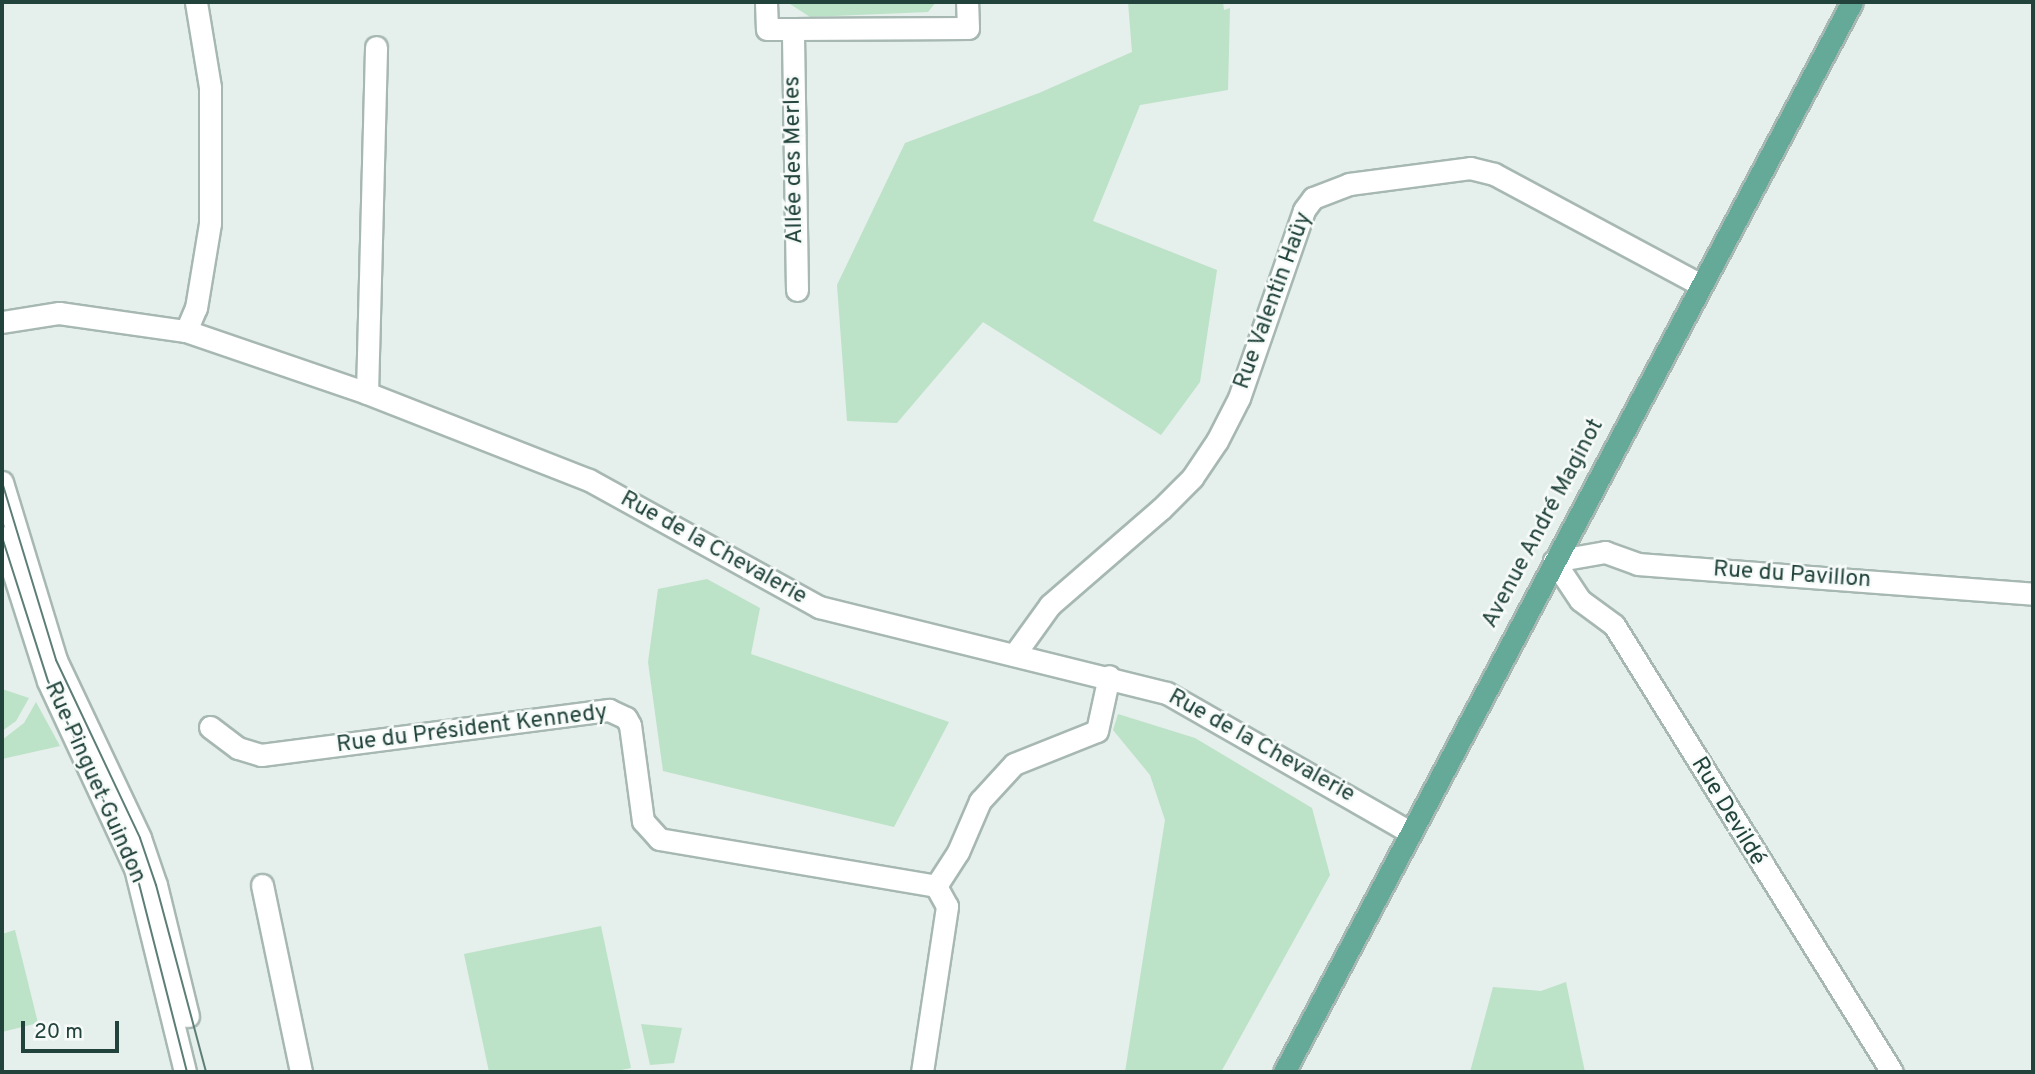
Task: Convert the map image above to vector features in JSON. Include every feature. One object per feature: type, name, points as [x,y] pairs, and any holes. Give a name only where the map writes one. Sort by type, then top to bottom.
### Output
[{"type":"main road","name":"Avenue André Maginot","points":[[1284,1072],[1408,831],[1852,2]]},
{"type":"street","points":[[186,331],[196,308],[210,223],[210,88],[195,2]]},
{"type":"street","points":[[766,2],[767,29],[968,28],[967,2]]},
{"type":"street","name":"Allée des Merles","points":[[793,29],[797,290]]},
{"type":"street","points":[[367,393],[376,47]]},
{"type":"street","name":"Rue Valentin Haüy","points":[[1014,654],[1050,605],[1169,501],[1217,441],[1239,398],[1304,210],[1313,198],[1349,184],[1469,168],[1494,174],[1701,285]]},
{"type":"street","name":"Rue de la Chevalerie","points":[[2,323],[58,313],[186,331],[367,393],[589,480],[818,607],[1109,676],[1167,693],[1408,831]]},
{"type":"street","points":[[2,482],[56,660],[140,838],[156,886],[188,1016]]},
{"type":"street","name":"Rue Pinguet Guindon","points":[[2,537],[48,681],[135,868],[186,1072]]},
{"type":"street","name":"Rue du Pavillon","points":[[1554,561],[1605,552],[1638,564],[2033,593]]},
{"type":"street","name":"Rue Devildé","points":[[1554,561],[1580,600],[1614,625],[1765,874],[1892,1072]]},
{"type":"street","points":[[924,1062],[947,906],[936,886],[958,852],[980,801],[1014,764],[1097,731],[1109,676]]},
{"type":"street","name":"Rue du Président Kennedy","points":[[210,727],[238,748],[261,755],[609,710],[626,718],[630,726],[643,821],[659,839],[936,886]]},
{"type":"street","points":[[262,885],[300,1072]]},
{"type":"green space","points":[[787,2],[936,2],[928,12],[810,17]]},
{"type":"green space","points":[[1128,2],[1223,2],[1224,10],[1230,8],[1228,90],[1140,105],[1093,221],[1217,270],[1200,382],[1161,435],[983,322],[897,423],[847,421],[837,285],[905,143],[1039,93],[1132,52]]},
{"type":"green space","points":[[707,579],[760,608],[751,654],[949,722],[894,827],[663,771],[648,662],[658,589]]},
{"type":"green space","points":[[2,689],[29,698],[16,721],[2,731]]},
{"type":"green space","points":[[36,702],[60,746],[2,759],[2,740],[24,723]]},
{"type":"green space","points":[[1118,714],[1195,738],[1312,808],[1330,875],[1221,1072],[1125,1072],[1165,820],[1150,775],[1113,730]]},
{"type":"green space","points":[[601,926],[631,1068],[611,1072],[489,1072],[464,954]]},
{"type":"green space","points":[[15,930],[38,1023],[2,1032],[2,934]]},
{"type":"green space","points":[[1566,982],[1585,1072],[1470,1072],[1493,987],[1541,991]]},
{"type":"green space","points":[[641,1024],[682,1028],[674,1063],[650,1065]]},
{"type":"tram line","points":[[2,482],[56,660],[140,838],[156,885],[206,1072]]},
{"type":"tram line","points":[[2,537],[48,681],[135,868],[187,1072]]}]
